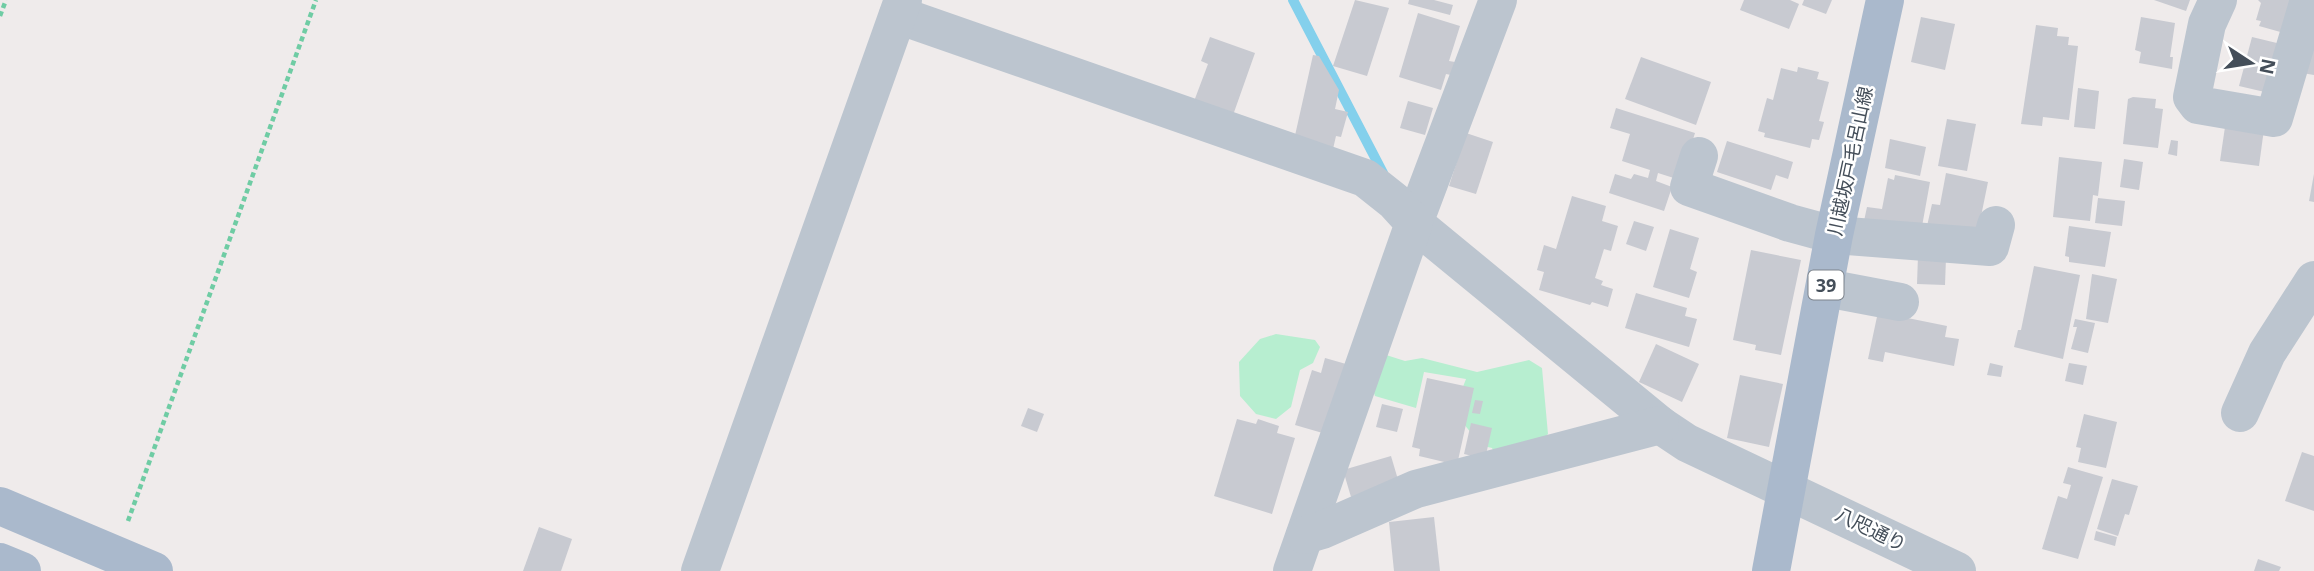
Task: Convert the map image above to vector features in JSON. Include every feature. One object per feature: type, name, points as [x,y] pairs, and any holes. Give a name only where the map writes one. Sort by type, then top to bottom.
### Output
[{"type":"main road","name":"川越坂戸毛呂山線","points":[[1772,571],[1834,235],[1885,0]]},
{"type":"main road","points":[[0,506],[154,571]]},
{"type":"main road","points":[[0,562],[22,571]]},
{"type":"street","points":[[1292,571],[1414,223],[1498,0]]},
{"type":"street","points":[[2218,0],[2207,24],[2192,97],[2198,105],[2274,118],[2309,0]]},
{"type":"street","points":[[700,571],[901,7]]},
{"type":"street","name":"八咫通り","points":[[901,7],[1365,178],[1394,201],[1414,223],[1660,425],[1687,443],[1786,487],[1957,571]]},
{"type":"street","points":[[1699,156],[1689,187],[1790,223],[1834,235],[1990,247],[1996,225]]},
{"type":"street","points":[[2240,413],[2267,353],[2314,280]]},
{"type":"street","points":[[1826,288],[1900,302]]},
{"type":"street","points":[[1305,534],[1322,530],[1416,489],[1660,425]]},
{"type":"path","points":[[0,16],[6,0]]},
{"type":"path","points":[[116,555],[316,0]]},
{"type":"green space","points":[[1276,334],[1315,340],[1320,347],[1313,363],[1300,370],[1291,407],[1276,419],[1256,414],[1240,396],[1239,362],[1260,339]]},
{"type":"green space","points":[[1383,354],[1405,361],[1422,358],[1477,372],[1529,360],[1542,368],[1548,434],[1530,452],[1495,454],[1492,448],[1479,445],[1460,420],[1456,410],[1466,379],[1424,372],[1416,408],[1375,396],[1372,387]]},
{"type":"building","points":[[1355,0],[1389,8],[1367,76],[1333,66]]},
{"type":"building","points":[[1409,0],[1434,0],[1453,5],[1450,15],[1408,4]]},
{"type":"building","points":[[1744,0],[1790,0],[1799,4],[1789,29],[1740,10]]},
{"type":"building","points":[[1804,0],[1832,0],[1826,14],[1802,5]]},
{"type":"building","points":[[2154,0],[2190,0],[2186,11]]},
{"type":"building","points":[[2258,0],[2293,0],[2284,33],[2259,26],[2261,21],[2256,20],[2261,3]]},
{"type":"building","points":[[1418,13],[1460,26],[1449,61],[1455,62],[1451,75],[1446,74],[1441,90],[1399,77]]},
{"type":"building","points":[[1921,17],[1955,24],[1945,70],[1911,62]]},
{"type":"building","points":[[2141,17],[2175,23],[2170,57],[2173,57],[2172,69],[2139,63],[2141,52],[2135,50]]},
{"type":"building","points":[[2036,25],[2058,28],[2057,36],[2069,37],[2068,45],[2078,46],[2069,120],[2043,117],[2042,126],[2021,124]]},
{"type":"building","points":[[1210,37],[1255,53],[1232,118],[1193,104],[1208,64],[1201,61]]},
{"type":"building","points":[[2252,37],[2281,44],[2269,93],[2239,86]]},
{"type":"building","points":[[2314,37],[2314,75],[2302,73]]},
{"type":"building","points":[[1313,55],[1319,56],[1339,90],[1335,109],[1348,112],[1341,137],[1336,136],[1333,149],[1294,140]]},
{"type":"building","points":[[1641,57],[1711,82],[1696,125],[1625,99]]},
{"type":"building","points":[[1798,67],[1819,72],[1817,79],[1829,82],[1819,121],[1824,122],[1819,140],[1812,139],[1810,148],[1764,137],[1765,133],[1758,131],[1767,98],[1773,100],[1781,68],[1797,72]]},
{"type":"building","points":[[2078,88],[2099,91],[2095,129],[2074,127]]},
{"type":"building","points":[[2128,99],[2156,99],[2155,108],[2163,109],[2158,148],[2123,144]]},
{"type":"building","points":[[1408,101],[1433,108],[1425,135],[1400,128]]},
{"type":"building","points":[[1616,108],[1695,133],[1680,180],[1658,173],[1656,181],[1672,187],[1664,211],[1609,193],[1615,174],[1631,179],[1634,174],[1648,178],[1650,170],[1622,161],[1630,134],[1610,128]]},
{"type":"building","points":[[1947,119],[1976,124],[1967,171],[1938,166]]},
{"type":"building","points":[[2226,120],[2264,129],[2259,166],[2220,161]]},
{"type":"building","points":[[1466,133],[1493,142],[1476,194],[1449,186]]},
{"type":"building","points":[[1890,139],[1926,147],[1920,176],[1885,168]]},
{"type":"building","points":[[2171,140],[2178,141],[2177,156],[2168,154]]},
{"type":"building","points":[[1727,141],[1793,162],[1788,179],[1776,175],[1771,190],[1717,172]]},
{"type":"building","points":[[2059,157],[2102,162],[2098,196],[2093,195],[2090,221],[2053,217]]},
{"type":"building","points":[[2124,159],[2143,162],[2139,190],[2120,187]]},
{"type":"building","points":[[1946,173],[1988,182],[1977,236],[1927,226],[1932,204],[1940,205]]},
{"type":"building","points":[[2314,174],[2314,202],[2309,201]]},
{"type":"building","points":[[1895,175],[1930,182],[1921,232],[1864,221],[1867,207],[1882,209],[1888,178],[1894,180]]},
{"type":"building","points":[[1572,196],[1606,206],[1602,221],[1618,226],[1611,251],[1604,249],[1595,278],[1603,281],[1601,285],[1613,289],[1608,307],[1592,302],[1590,305],[1539,290],[1544,272],[1537,270],[1544,245],[1556,249]]},
{"type":"building","points":[[2098,198],[2125,201],[2122,226],[2095,223]]},
{"type":"building","points":[[1634,221],[1654,227],[1646,251],[1626,244]]},
{"type":"building","points":[[2069,226],[2111,232],[2105,267],[2069,262],[2069,257],[2065,256]]},
{"type":"building","points":[[1670,229],[1699,238],[1690,269],[1697,272],[1689,298],[1653,287]]},
{"type":"building","points":[[1751,250],[1801,260],[1781,355],[1755,350],[1756,345],[1733,340]]},
{"type":"building","points":[[1918,256],[1946,258],[1945,285],[1917,284]]},
{"type":"building","points":[[2034,266],[2080,275],[2063,359],[2014,347],[2018,330],[2021,330]]},
{"type":"building","points":[[2092,274],[2117,279],[2108,323],[2086,319]]},
{"type":"building","points":[[1636,293],[1687,308],[1685,316],[1697,319],[1689,347],[1625,328]]},
{"type":"building","points":[[1878,312],[1947,326],[1945,337],[1959,339],[1954,366],[1885,352],[1883,362],[1868,359]]},
{"type":"building","points":[[2075,319],[2095,323],[2088,353],[2071,349],[2077,327],[2073,327]]},
{"type":"building","points":[[1656,344],[1699,364],[1682,402],[1639,382]]},
{"type":"building","points":[[1325,358],[1346,364],[1326,434],[1295,425],[1312,370],[1321,373]]},
{"type":"building","points":[[1990,363],[2003,366],[2001,377],[1987,375]]},
{"type":"building","points":[[2069,363],[2087,366],[2083,385],[2065,381]]},
{"type":"building","points":[[1740,375],[1783,384],[1769,447],[1727,438]]},
{"type":"building","points":[[1427,378],[1474,388],[1457,465],[1419,456],[1420,449],[1412,447]]},
{"type":"building","points":[[1475,400],[1483,401],[1480,414],[1472,413]]},
{"type":"building","points":[[1382,404],[1403,409],[1397,432],[1376,427]]},
{"type":"building","points":[[1028,408],[1044,414],[1037,432],[1021,426]]},
{"type":"building","points":[[2084,414],[2117,422],[2106,468],[2078,462],[2081,448],[2076,447]]},
{"type":"building","points":[[1237,419],[1256,424],[1258,419],[1279,426],[1277,433],[1295,438],[1272,514],[1214,496]]},
{"type":"building","points":[[1471,423],[1492,428],[1485,459],[1464,454]]},
{"type":"building","points":[[2302,452],[2314,456],[2314,511],[2285,501]]},
{"type":"building","points":[[1391,456],[1399,483],[1351,497],[1343,470]]},
{"type":"building","points":[[2068,467],[2103,477],[2078,559],[2042,549],[2058,496],[2067,499],[2071,485],[2063,483]]},
{"type":"building","points":[[2112,479],[2138,486],[2129,515],[2125,514],[2118,536],[2097,529]]},
{"type":"building","points":[[1434,517],[1440,571],[1394,571],[1389,522]]},
{"type":"building","points":[[539,527],[572,539],[561,571],[523,571]]},
{"type":"building","points":[[2096,531],[2117,537],[2115,546],[2094,540]]},
{"type":"building","points":[[2258,559],[2281,567],[2279,571],[2254,571]]},
{"type":"waterway","points":[[1293,0],[1383,173]]}]
